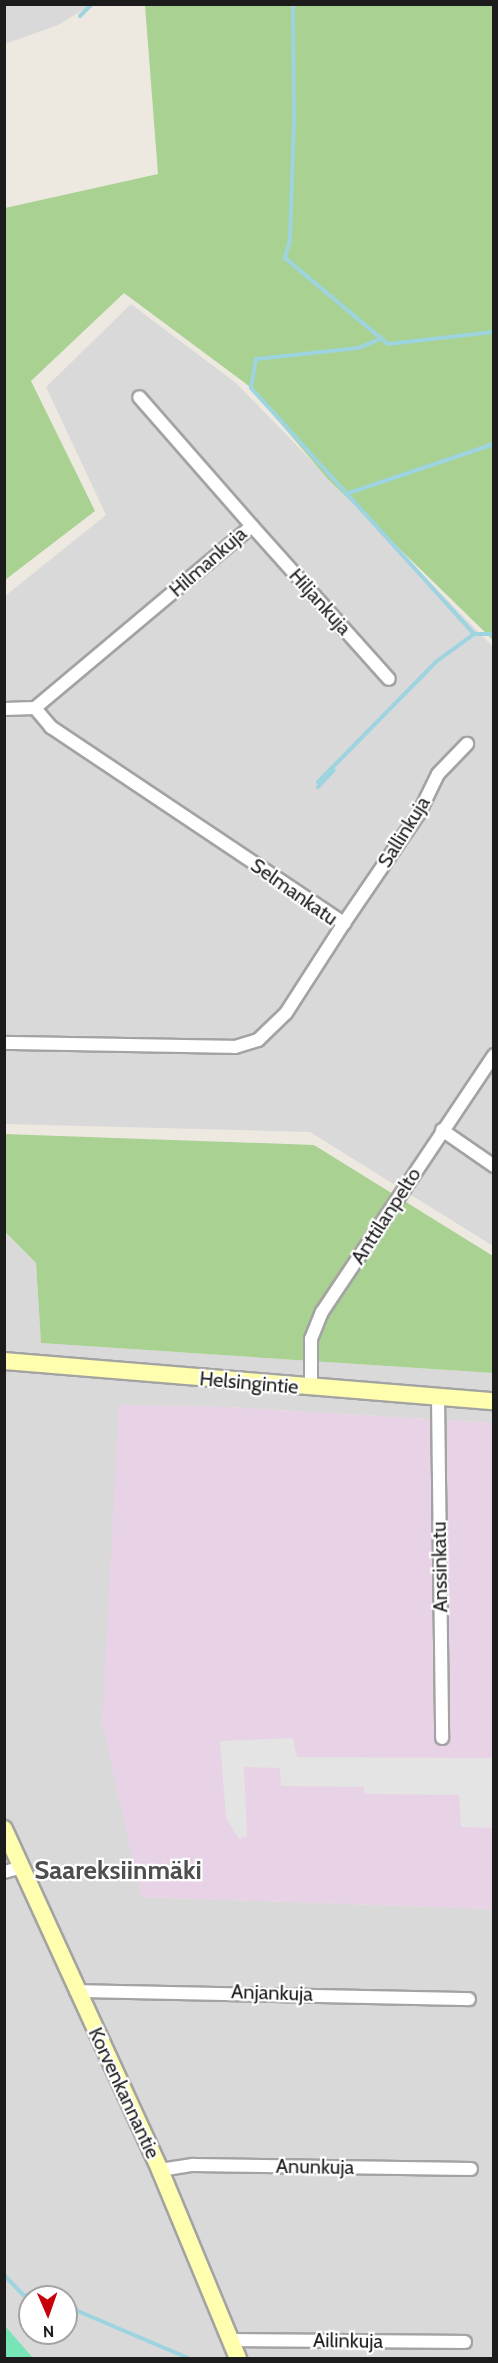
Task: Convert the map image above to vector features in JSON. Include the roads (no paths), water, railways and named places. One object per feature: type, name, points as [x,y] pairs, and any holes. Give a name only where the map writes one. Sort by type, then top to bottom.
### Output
[{"type":"main road","name":"Helsingintie","points":[[4,1361],[310,1388],[494,1401]]},
{"type":"main road","name":"Korvenkannantie","points":[[4,1829],[12,1870],[76,1991],[160,2170],[238,2358]]},
{"type":"street","name":"Hilmankuja","points":[[35,708],[252,526],[139,397]]},
{"type":"street","name":"Hiljankuja","points":[[252,526],[389,679]]},
{"type":"street","points":[[4,709],[35,708]]},
{"type":"street","name":"Selmankatu","points":[[4,1043],[235,1047],[258,1040],[286,1013],[344,923],[51,727],[35,708]]},
{"type":"street","name":"Sallinkuja","points":[[344,923],[418,813],[438,774],[467,744]]},
{"type":"street","name":"Anttilanpelto","points":[[310,1388],[315,1326],[442,1130],[494,1055]]},
{"type":"street","points":[[442,1130],[494,1166]]},
{"type":"street","name":"Anssinkatu","points":[[438,1397],[442,1738]]},
{"type":"street","name":"Anjankuja","points":[[76,1991],[469,1999]]},
{"type":"street","name":"Anunkuja","points":[[160,2170],[193,2165],[471,2169]]},
{"type":"street","name":"Ailinkuja","points":[[231,2340],[465,2342]]},
{"type":"waterway","points":[[80,16],[92,4]]},
{"type":"waterway","points":[[293,4],[294,121],[290,240],[285,258],[388,344],[494,332]]},
{"type":"waterway","points":[[378,340],[358,348],[256,359],[251,388],[474,634]]},
{"type":"waterway","points":[[346,494],[494,444]]},
{"type":"waterway","points":[[318,782],[437,661],[474,634],[494,634]]},
{"type":"waterway","points":[[318,787],[334,770]]},
{"type":"waterway","points":[[4,2275],[18,2290]]},
{"type":"waterway","points":[[78,2311],[188,2358]]},
{"type":"district","name":"Saareksiinmäki","points":[[118,1871]]}]
